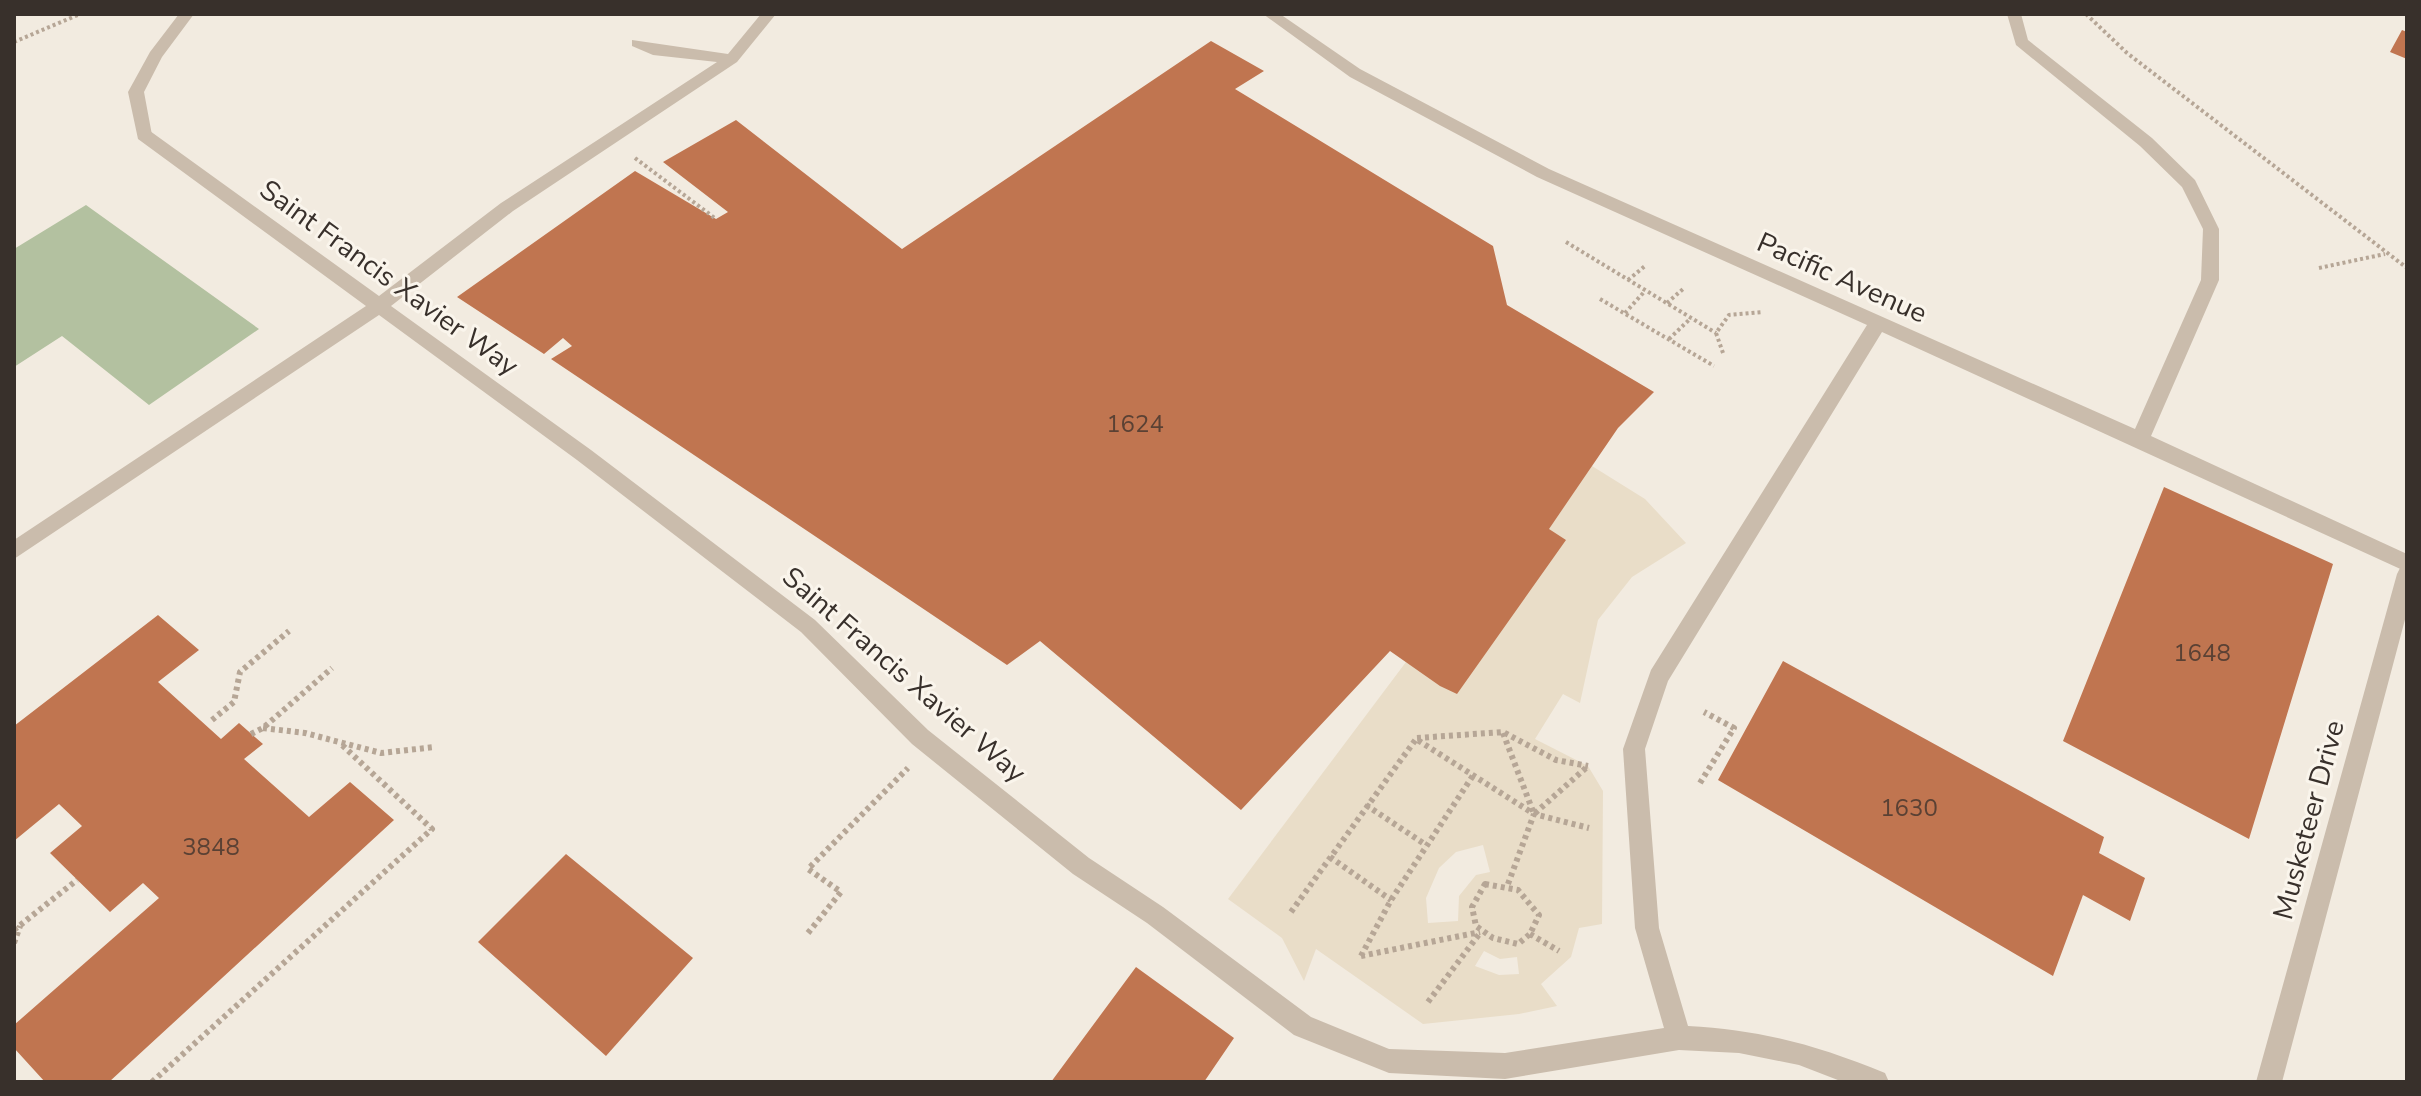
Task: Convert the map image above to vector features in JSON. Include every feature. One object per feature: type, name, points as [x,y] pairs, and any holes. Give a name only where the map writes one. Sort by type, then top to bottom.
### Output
[{"type":"street","name":"Saint Francis Xavier Way","points":[[187,14],[155,55],[136,92],[144,135],[584,455],[808,626],[920,737],[1081,866],[1155,915],[1303,1026],[1389,1061],[1505,1066],[1679,1038],[1739,1041],[1799,1053],[1876,1082]]},
{"type":"street","points":[[14,551],[377,307],[507,207],[732,59],[769,14]]},
{"type":"street","name":"Pacific Avenue","points":[[1270,14],[1355,73],[1543,173],[2140,439],[2407,563]]},
{"type":"street","points":[[2014,14],[2021,42],[2146,142],[2189,184],[2211,229],[2210,280],[2140,439]]},
{"type":"street","points":[[637,43],[653,50],[732,59]]},
{"type":"street","points":[[1679,1038],[1647,928],[1634,749],[1659,677],[1878,323]]},
{"type":"street","name":"Musketeer Drive","points":[[2269,1082],[2407,574]]},
{"type":"path","points":[[14,42],[80,14]]},
{"type":"path","points":[[2086,14],[2127,53],[2407,268]]},
{"type":"path","points":[[635,157],[716,219]]},
{"type":"path","points":[[1566,242],[1716,333],[1723,353]]},
{"type":"path","points":[[2319,268],[2386,254]]},
{"type":"path","points":[[1628,280],[1645,266]]},
{"type":"path","points":[[1667,303],[1683,289]]},
{"type":"path","points":[[1625,313],[1645,291]]},
{"type":"path","points":[[1600,299],[1714,366]]},
{"type":"path","points":[[1716,333],[1729,315],[1762,312]]},
{"type":"path","points":[[1669,339],[1691,318]]},
{"type":"path","points":[[212,720],[234,702],[240,672],[289,631]]},
{"type":"path","points":[[251,734],[263,728],[332,668]]},
{"type":"path","points":[[1700,783],[1734,728],[1704,712]]},
{"type":"path","points":[[263,728],[305,733],[381,753],[435,747]]},
{"type":"path","points":[[1503,732],[1534,814]]},
{"type":"path","points":[[1291,912],[1416,739],[1503,732],[1556,760],[1588,766],[1534,814],[1508,884]]},
{"type":"path","points":[[1416,739],[1534,814],[1589,828]]},
{"type":"path","points":[[152,1082],[432,829],[342,745]]},
{"type":"path","points":[[808,933],[841,892],[808,869],[909,766]]},
{"type":"path","points":[[1474,774],[1391,900],[1361,956],[1480,932]]},
{"type":"path","points":[[1366,805],[1426,845]]},
{"type":"path","points":[[1330,857],[1391,900]]},
{"type":"path","points":[[14,930],[77,880]]},
{"type":"path","points":[[1485,884],[1508,884],[1528,896],[1539,915],[1530,934],[1518,944],[1500,943],[1480,932],[1471,917],[1473,897],[1485,884]]},
{"type":"path","points":[[14,943],[21,924]]},
{"type":"path","points":[[1428,1002],[1480,932]]},
{"type":"path","points":[[1530,934],[1559,951]]},
{"type":"green space","points":[[86,205],[259,329],[149,405],[62,336],[14,367],[14,249]]},
{"type":"shaded area","points":[[1592,466],[1645,499],[1686,543],[1632,577],[1598,620],[1580,703],[1563,694],[1535,739],[1588,766],[1603,791],[1602,924],[1579,928],[1571,957],[1541,984],[1557,1006],[1519,1014],[1423,1024],[1316,949],[1304,981],[1282,938],[1228,899],[1406,662],[1441,685]],"holes":[[[1483,845],[1490,872],[1476,875],[1459,896],[1458,921],[1428,923],[1426,898],[1439,868],[1456,852]],[[1484,951],[1500,959],[1517,957],[1519,974],[1499,975],[1475,966]]]},
{"type":"building","points":[[2402,30],[2407,32],[2407,59],[2390,52]]},
{"type":"building","points":[[1211,41],[1264,71],[1235,89],[1493,246],[1507,305],[1654,392],[1618,428],[1549,529],[1566,540],[1457,694],[1440,686],[1390,651],[1241,810],[1040,641],[1007,665],[551,359],[572,346],[563,338],[544,354],[457,297],[635,171],[716,219],[728,212],[663,162],[736,120],[902,249]]},
{"type":"building","points":[[2164,487],[2333,564],[2249,839],[2063,741]]},
{"type":"building","points":[[158,615],[199,650],[158,682],[221,739],[239,723],[263,744],[244,759],[309,817],[350,782],[394,820],[109,1082],[45,1082],[14,1048],[14,1025],[159,898],[143,883],[110,912],[50,853],[82,826],[59,804],[14,841],[14,726]]},
{"type":"building","points":[[1783,661],[2104,837],[2099,853],[2145,878],[2130,921],[2083,895],[2053,976],[1718,780]]},
{"type":"building","points":[[566,854],[693,958],[606,1056],[478,942]]},
{"type":"building","points":[[1136,967],[1234,1038],[1204,1082],[1051,1082]]}]
